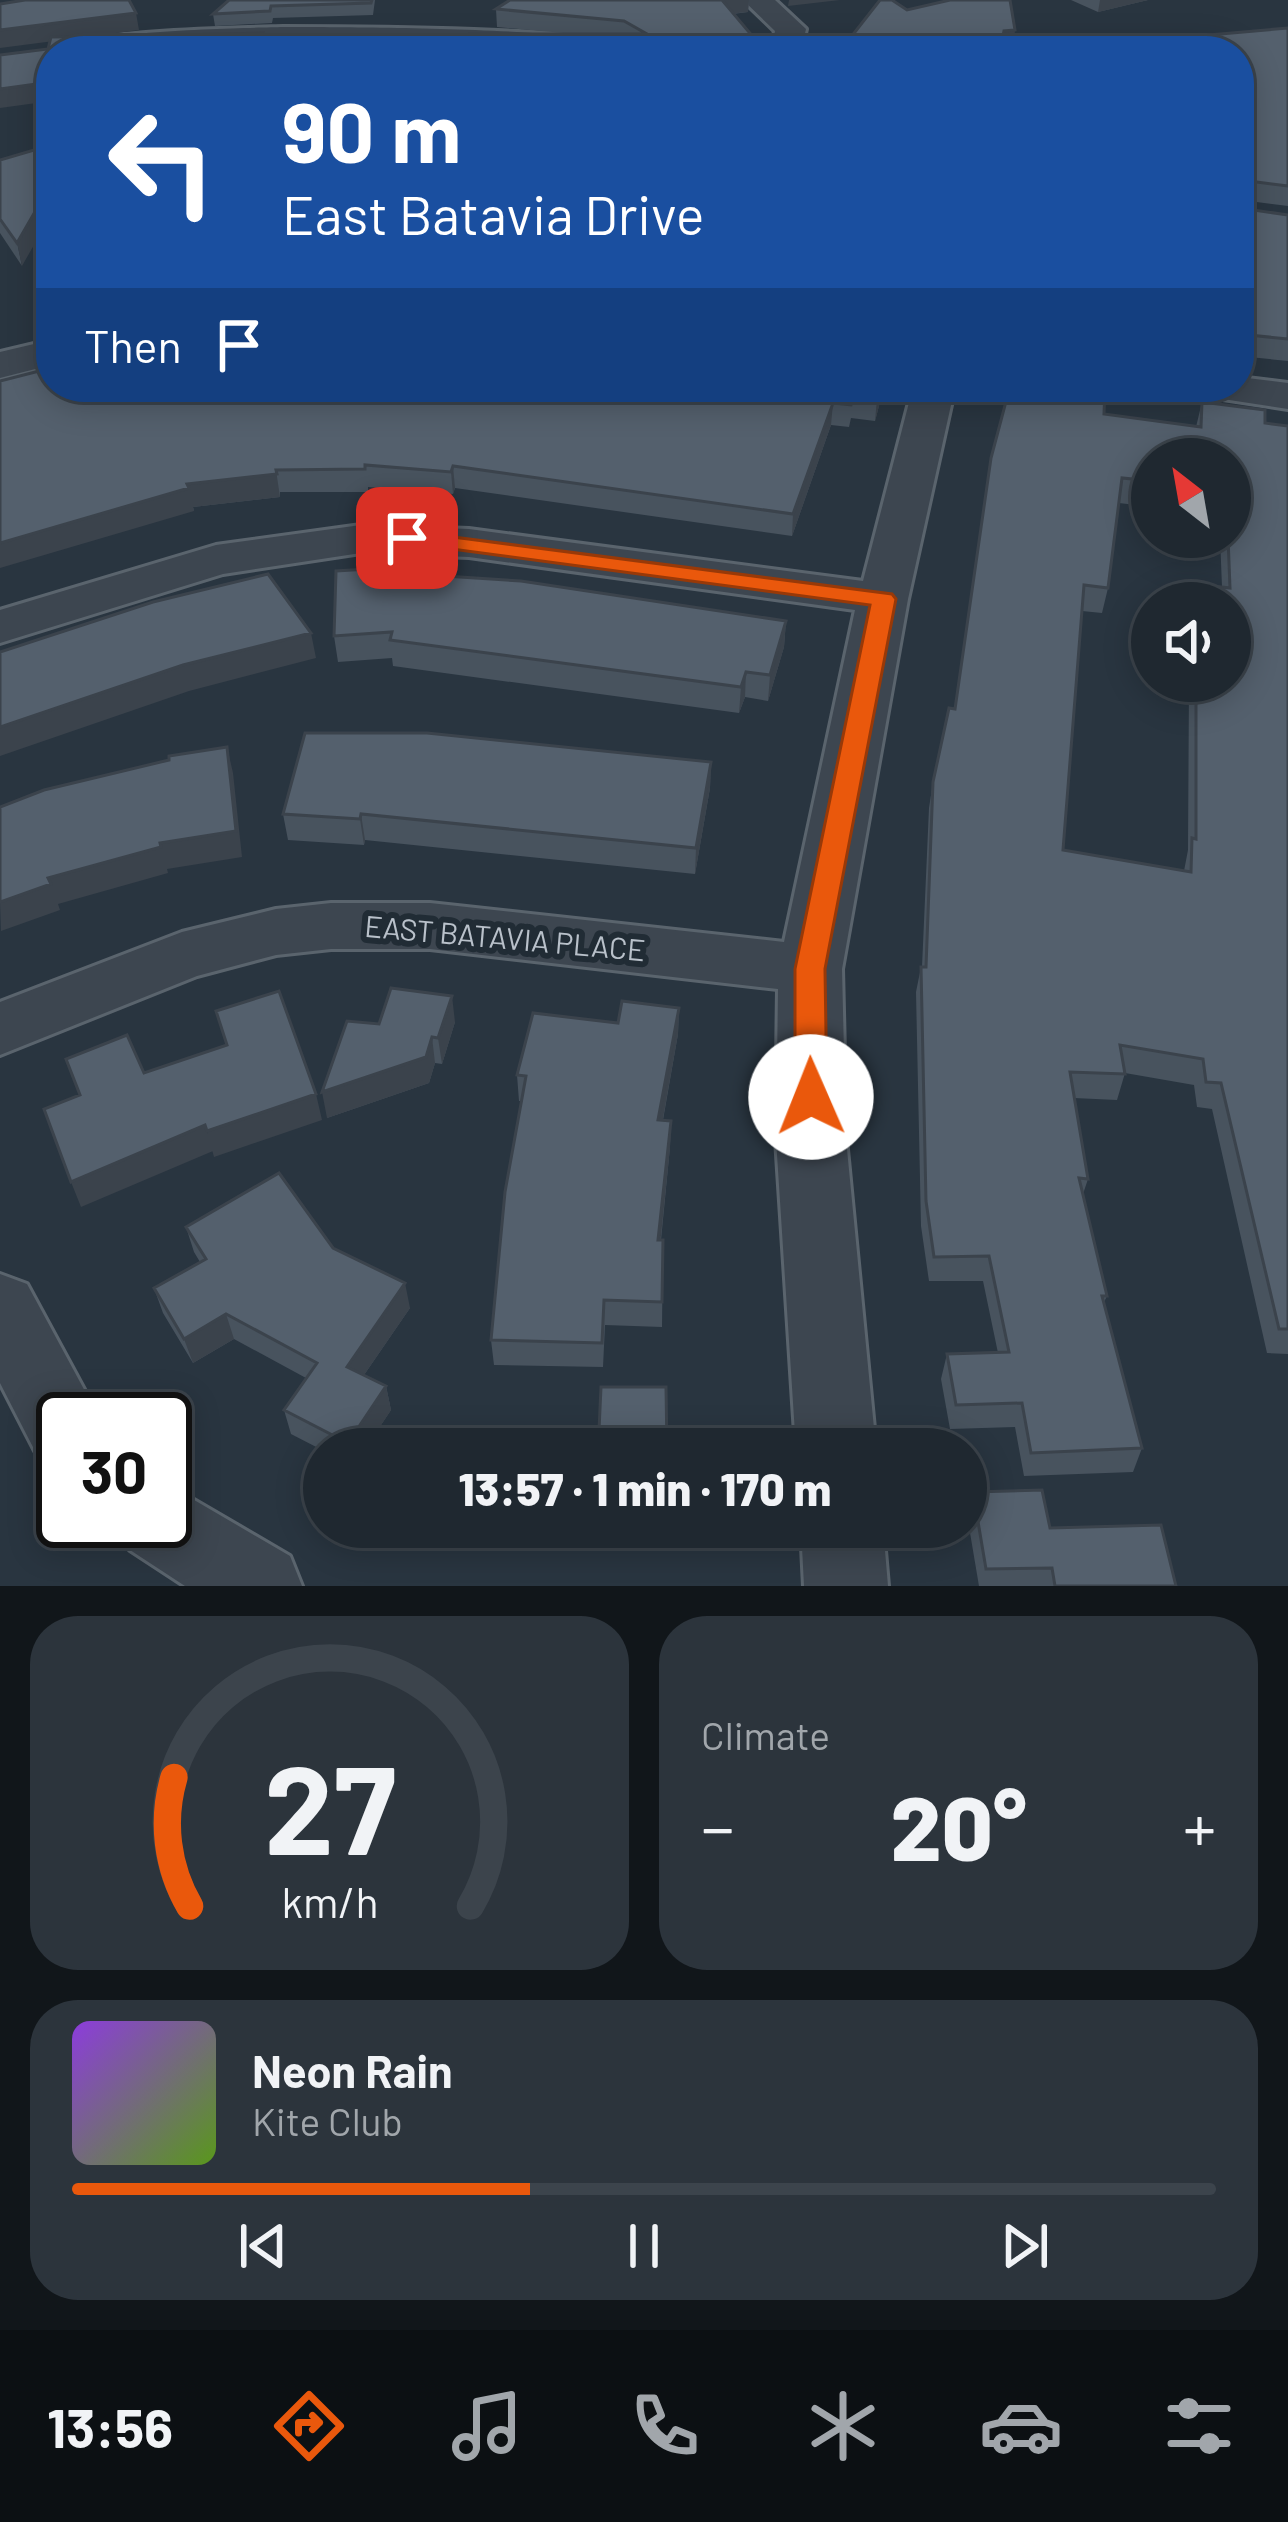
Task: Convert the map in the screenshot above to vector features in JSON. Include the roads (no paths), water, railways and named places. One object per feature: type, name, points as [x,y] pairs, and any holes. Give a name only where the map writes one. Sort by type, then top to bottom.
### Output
[{"type":"street","points":[[427,36],[450,0]]},
{"type":"street","points":[[758,0],[791,28],[789,36]]},
{"type":"street","points":[[184,36],[192,7]]},
{"type":"street","points":[[0,365],[36,356]]},
{"type":"street","points":[[1254,392],[1288,396]]},
{"type":"street","points":[[834,1428],[812,1139],[810,969],[884,599],[930,402]]},
{"type":"street","points":[[0,627],[216,560],[361,539],[469,542],[884,599]]},
{"type":"street","name":"EAST BATAVIA PLACE","points":[[0,1029],[182,956],[276,932],[331,926],[430,926],[810,969]]},
{"type":"street","points":[[0,1308],[46,1392]]},
{"type":"street","points":[[192,1542],[260,1586]]},
{"type":"street","points":[[844,1548],[847,1586]]}]
